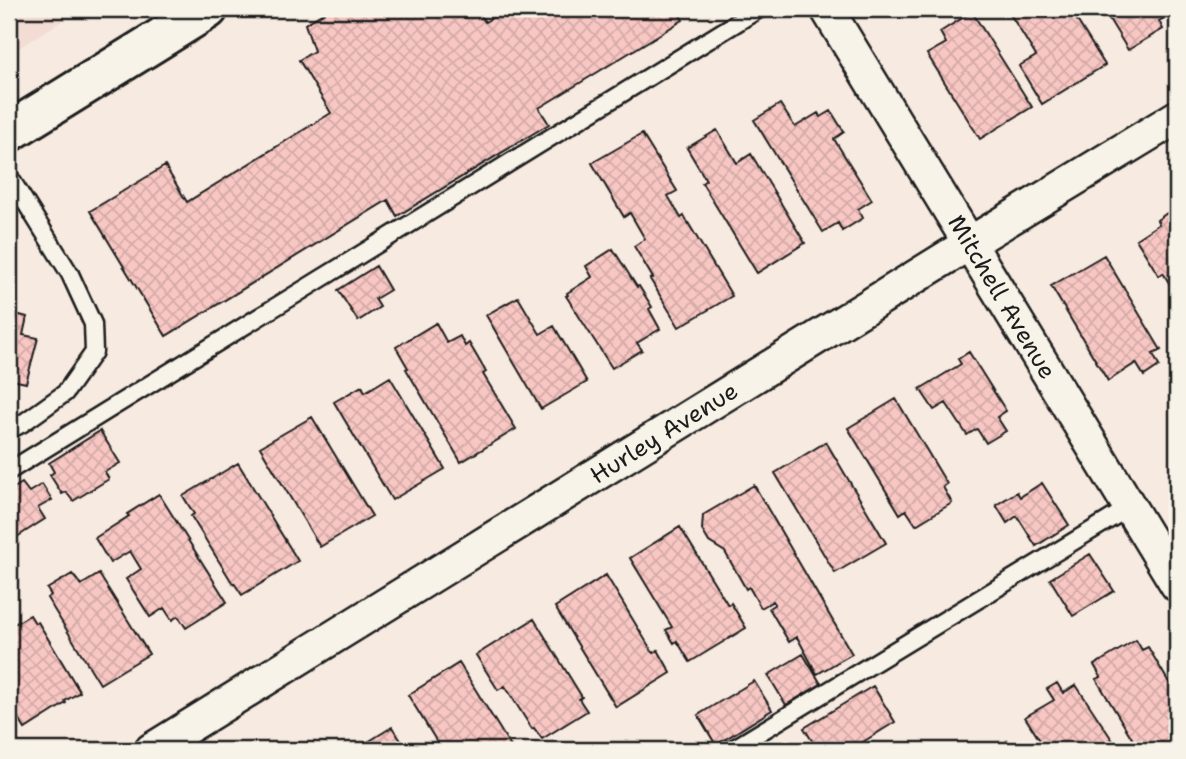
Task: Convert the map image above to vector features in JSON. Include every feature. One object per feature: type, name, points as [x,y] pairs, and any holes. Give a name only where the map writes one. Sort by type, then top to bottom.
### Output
[{"type":"main road","points":[[9,132],[208,9]]},
{"type":"street","name":"Mitchell Avenue","points":[[827,9],[1177,586]]},
{"type":"street","name":"Hurley Avenue","points":[[151,750],[1177,117]]},
{"type":"lane","points":[[9,471],[760,9]]},
{"type":"lane","points":[[9,176],[70,274],[93,324],[94,352],[65,393],[9,430]]},
{"type":"lane","points":[[731,750],[1130,508]]},
{"type":"shaded area","points":[[9,9],[81,9],[9,54]]},
{"type":"building","points":[[330,9],[477,9],[485,22],[507,9],[676,9],[683,20],[539,108],[549,124],[397,216],[388,200],[166,336],[90,211],[165,166],[187,202],[331,113],[299,60],[314,51],[305,24]]},
{"type":"building","points":[[1007,9],[1070,9],[1105,65],[1042,104],[1019,66],[1036,56]]},
{"type":"building","points":[[1103,9],[1173,9],[1175,12],[1159,21],[1163,29],[1128,50]]},
{"type":"building","points":[[972,12],[1032,107],[980,139],[927,54],[946,43],[940,32]]},
{"type":"building","points":[[780,104],[795,127],[818,113],[821,117],[831,111],[844,132],[834,139],[872,200],[858,209],[863,218],[842,231],[838,223],[823,232],[754,120]]},
{"type":"building","points":[[717,130],[737,163],[751,154],[805,243],[757,273],[702,183],[706,180],[687,148]]},
{"type":"building","points":[[642,134],[677,191],[668,196],[681,218],[684,216],[732,296],[679,327],[634,246],[645,239],[630,213],[624,217],[592,163]]},
{"type":"building","points":[[1177,206],[1177,296],[1163,273],[1159,276],[1136,239],[1159,224],[1157,220]]},
{"type":"building","points":[[613,249],[652,307],[649,309],[660,329],[637,343],[642,350],[612,368],[566,296],[592,277],[586,266]]},
{"type":"building","points":[[1104,255],[1161,350],[1153,354],[1159,366],[1144,376],[1136,363],[1108,381],[1051,286]]},
{"type":"building","points":[[376,266],[390,290],[375,299],[380,307],[358,321],[338,290]]},
{"type":"building","points":[[518,297],[540,334],[554,326],[587,382],[541,409],[486,315]]},
{"type":"building","points":[[9,312],[27,317],[23,335],[38,338],[26,383],[12,380],[9,396]]},
{"type":"building","points":[[436,323],[447,343],[460,336],[465,346],[469,343],[486,372],[483,374],[516,429],[461,462],[406,369],[408,368],[396,347]]},
{"type":"building","points":[[969,352],[1006,411],[997,417],[1006,431],[986,443],[977,429],[967,435],[946,403],[934,410],[920,389],[961,364],[958,359]]},
{"type":"building","points":[[390,377],[445,469],[392,500],[334,402],[362,386],[365,392]]},
{"type":"building","points":[[896,399],[947,484],[943,487],[952,503],[916,525],[906,510],[900,514],[848,428]]},
{"type":"building","points":[[312,417],[372,516],[320,547],[260,447]]},
{"type":"building","points":[[100,431],[120,463],[105,472],[109,479],[73,501],[66,492],[62,494],[50,475],[54,472],[49,463]]},
{"type":"building","points":[[826,442],[886,543],[835,573],[775,473]]},
{"type":"building","points":[[238,463],[298,561],[242,595],[191,516],[194,514],[183,496]]},
{"type":"building","points":[[22,483],[29,492],[42,484],[52,500],[38,508],[45,519],[9,542],[9,491]]},
{"type":"building","points":[[1042,483],[1069,525],[1036,546],[1017,516],[1007,523],[996,505],[1017,492],[1020,497]]},
{"type":"building","points":[[754,485],[852,654],[817,674],[797,637],[789,642],[769,608],[775,604],[773,601],[761,608],[749,587],[746,589],[725,552],[709,542],[702,530],[703,515]]},
{"type":"building","points":[[159,494],[227,602],[186,628],[178,616],[172,620],[164,608],[150,617],[126,579],[141,569],[130,551],[110,563],[95,538]]},
{"type":"building","points":[[680,527],[728,605],[731,603],[746,628],[690,662],[677,641],[674,643],[666,630],[672,627],[630,558]]},
{"type":"building","points":[[1090,554],[1114,591],[1073,616],[1050,579]]},
{"type":"building","points":[[72,574],[81,585],[99,574],[149,654],[100,684],[47,598],[51,595],[47,589]]},
{"type":"building","points":[[606,575],[653,653],[658,650],[671,673],[616,707],[555,607]]},
{"type":"building","points":[[30,615],[35,623],[38,622],[80,692],[25,729],[11,706],[14,704],[9,695],[9,627]]},
{"type":"building","points":[[534,619],[582,697],[579,699],[587,711],[542,739],[534,728],[532,729],[505,686],[498,690],[476,655]]},
{"type":"building","points":[[1136,640],[1142,650],[1148,647],[1177,696],[1177,750],[1139,750],[1096,679],[1101,677],[1094,665]]},
{"type":"building","points":[[803,654],[821,684],[786,705],[768,675]]},
{"type":"building","points":[[459,663],[513,750],[442,750],[408,695]]},
{"type":"building","points":[[754,681],[772,710],[716,745],[698,715]]},
{"type":"building","points":[[1057,683],[1063,693],[1076,685],[1117,747],[1116,750],[1046,750],[1025,717],[1054,700],[1047,689]]},
{"type":"building","points":[[873,686],[895,722],[850,750],[818,750],[804,728]]},
{"type":"building","points":[[392,727],[407,750],[355,750]]},
{"type":"building","points":[[1007,741],[1012,750],[992,750]]},
{"type":"building","points":[[784,742],[789,750],[770,750]]}]
